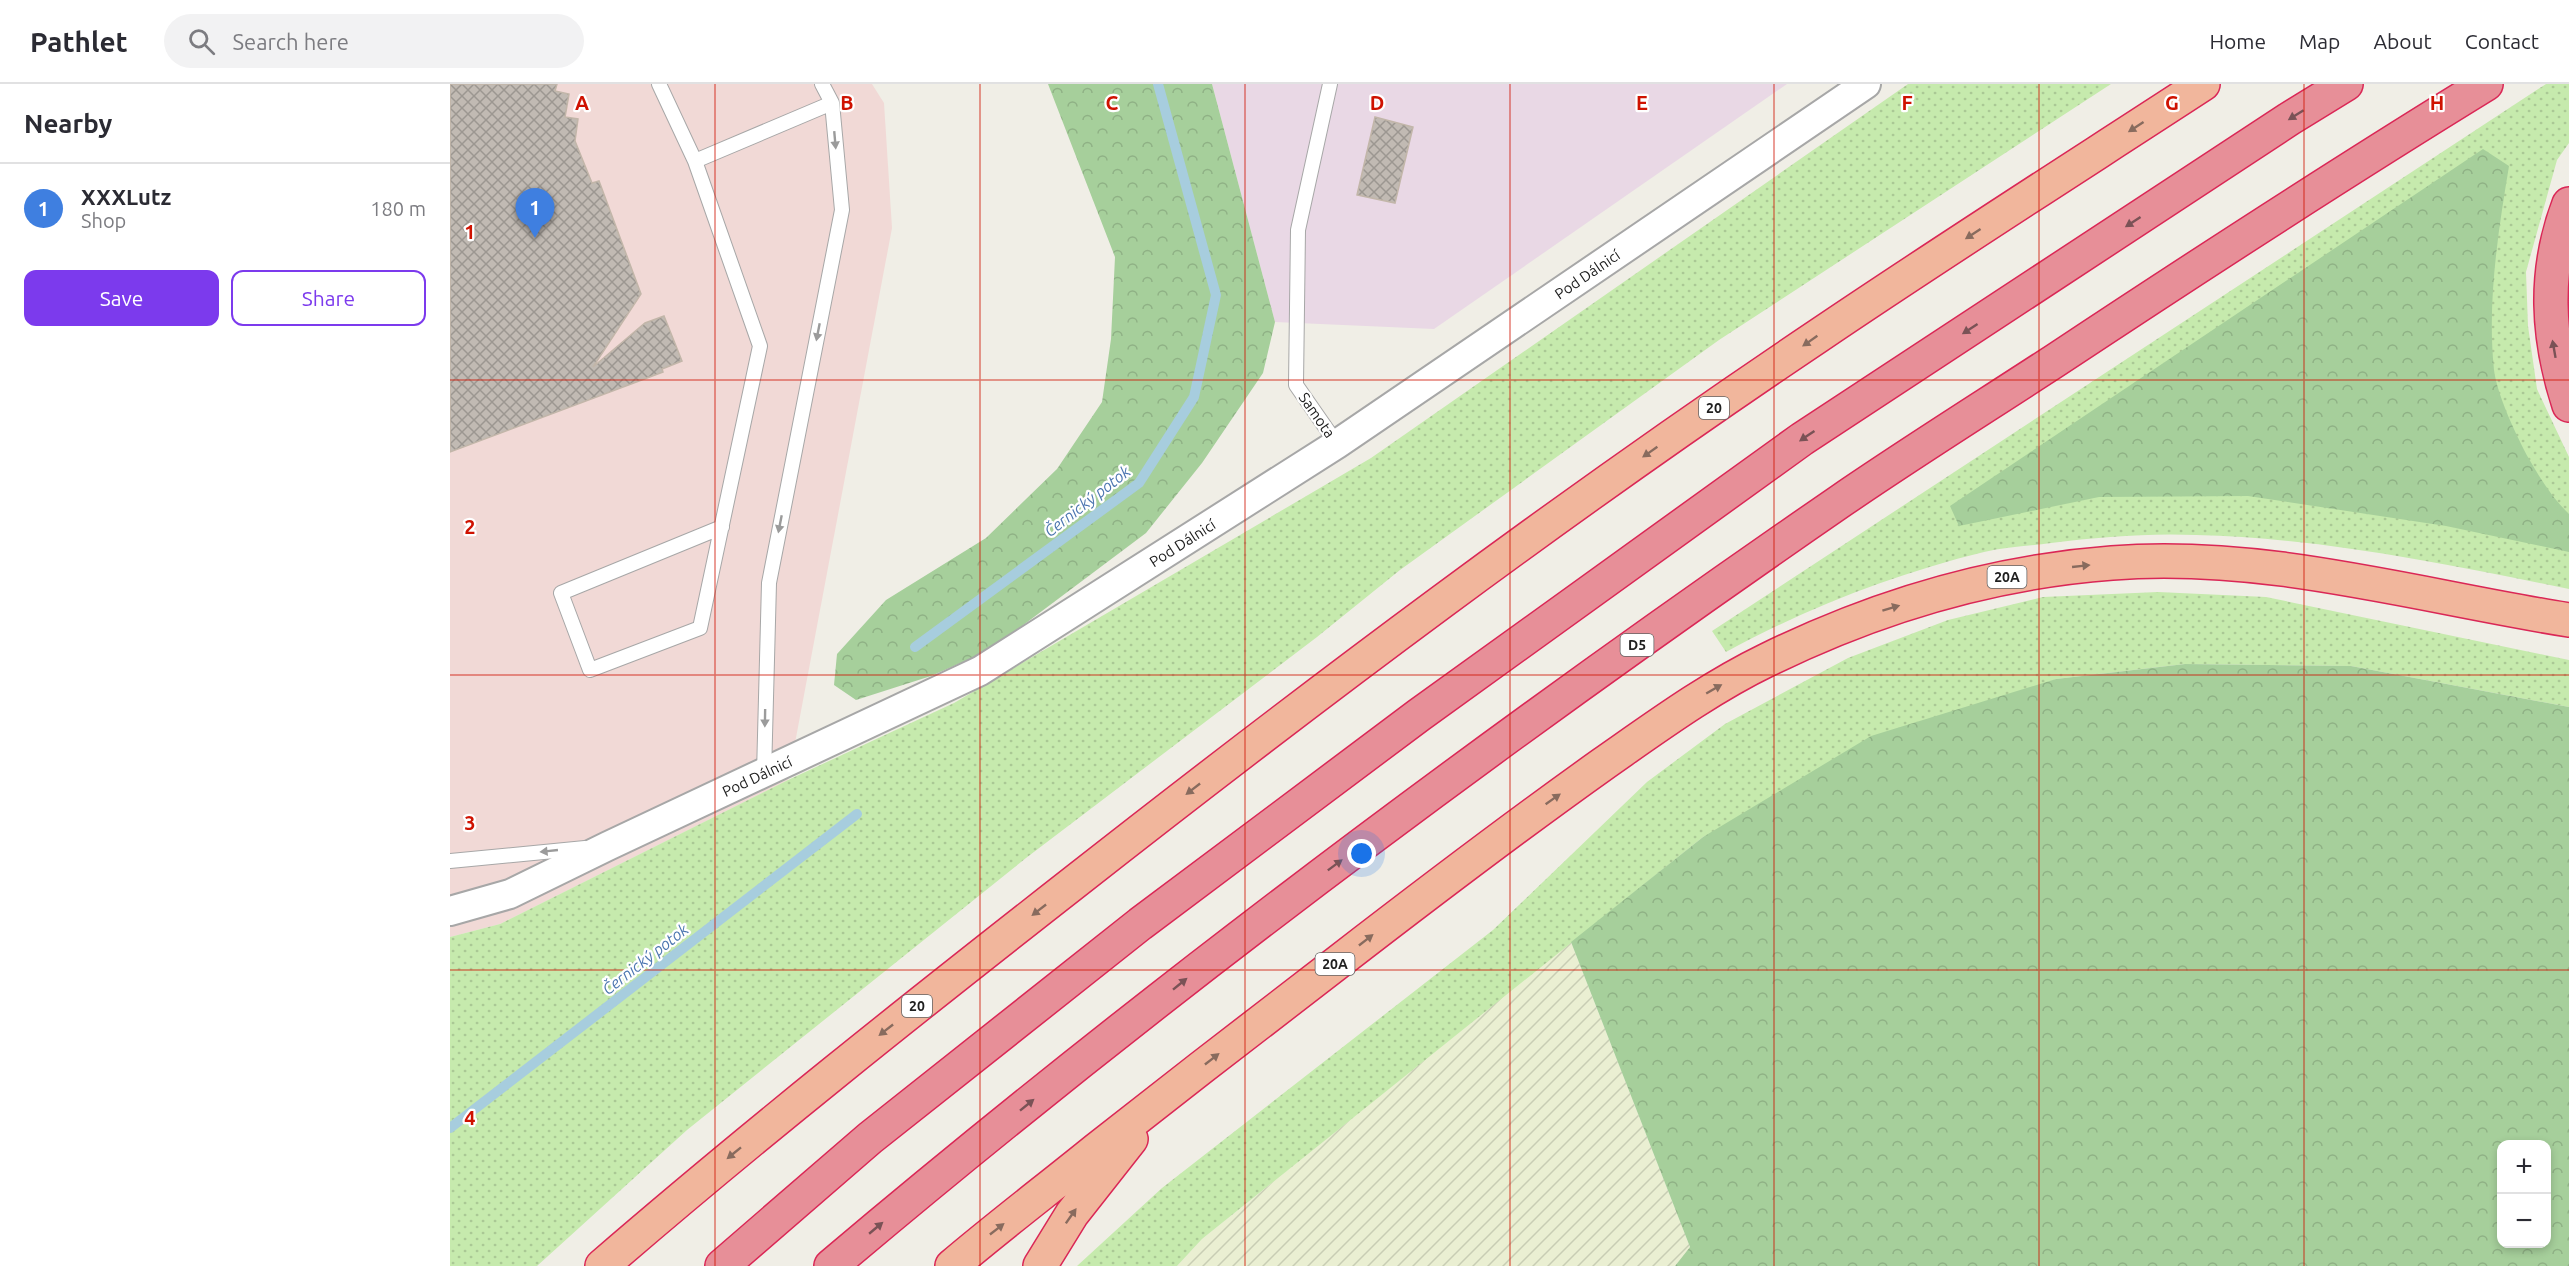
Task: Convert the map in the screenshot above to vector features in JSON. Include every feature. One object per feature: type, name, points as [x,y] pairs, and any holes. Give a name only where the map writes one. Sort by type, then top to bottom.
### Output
[{"type":"highway","name":"20","points":[[602,1266],[879,1035],[1239,753],[1460,589],[1816,337],[2203,84]]},
{"type":"highway","points":[[722,1266],[870,1138],[1140,924],[1419,716],[1802,439],[2279,125],[2346,84]]},
{"type":"highway","name":"D5","points":[[831,1266],[921,1190],[1179,984],[1452,776],[1844,499],[2323,184],[2486,84]]},
{"type":"highway","points":[[2569,204],[2557,245],[2550,309],[2552,343],[2569,405]]},
{"type":"highway","name":"20A","points":[[952,1266],[1166,1095],[1506,833],[1652,729],[1763,662],[1881,611],[1968,586],[2057,568],[2116,562],[2183,562],[2249,566],[2318,574],[2569,620]]},
{"type":"highway","points":[[1040,1266],[1072,1214],[1166,1095]]},
{"type":"street","name":"Pod Dálnicí","points":[[450,911],[510,894],[980,670],[1337,444],[1866,84]]},
{"type":"lane","points":[[659,84],[695,161],[760,346],[722,526],[700,628],[591,670],[561,593],[722,526]]},
{"type":"lane","points":[[764,774],[769,583],[842,210],[832,103],[822,84]]},
{"type":"lane","name":"Samota","points":[[1330,84],[1298,230],[1296,385],[1337,444]]},
{"type":"lane","points":[[695,161],[832,103]]},
{"type":"lane","points":[[450,861],[608,846]]},
{"type":"shaded area","points":[[450,84],[872,84],[884,103],[892,228],[788,780],[500,924],[450,937]]},
{"type":"shaded area","points":[[1212,84],[1787,84],[1434,329],[1275,322]]},
{"type":"green space","points":[[1048,84],[1212,84],[1275,322],[1263,373],[1202,463],[1146,533],[990,650],[931,676],[856,700],[834,685],[837,654],[886,600],[986,538],[1057,469],[1102,402],[1111,339],[1115,257]]},
{"type":"green space","points":[[1908,84],[2111,84],[1719,340],[1400,570],[1317,637],[1026,858],[687,1130],[537,1266],[450,1266],[450,937],[500,924],[788,780],[954,703],[1371,458]]},
{"type":"green space","points":[[2546,84],[2569,84],[2569,143],[2557,160],[2526,272],[2528,326],[2537,389],[2569,457],[2569,589],[2384,554],[2290,541],[2178,535],[2105,537],[1992,550],[1917,571],[1819,607],[1726,652],[1712,631]]},
{"type":"green space","points":[[2483,149],[2509,166],[2493,293],[2492,344],[2496,380],[2508,416],[2529,459],[2547,488],[2569,514],[2569,552],[2446,526],[2248,496],[2099,497],[1959,526],[1950,506]]},
{"type":"green space","points":[[2158,592],[2266,597],[2569,660],[2569,707],[2351,666],[2185,664],[2056,679],[1703,837],[1202,1239],[1177,1266],[1077,1266],[1162,1188],[1493,930],[1647,782],[1725,724],[1848,658],[1948,620],[2043,597]]},
{"type":"green space","points":[[2185,664],[2351,666],[2569,707],[2569,1266],[1675,1266],[1690,1247],[1571,942],[1703,837],[1871,736],[2056,679]]},
{"type":"green space","points":[[1571,942],[1690,1247],[1675,1266],[1177,1266],[1202,1239]]},
{"type":"building","points":[[450,84],[557,84],[555,91],[569,94],[565,117],[578,119],[575,141],[592,183],[599,181],[641,294],[593,367],[645,323],[664,316],[682,361],[662,369],[663,372],[450,452]]},
{"type":"building","points":[[1375,117],[1413,127],[1395,203],[1357,195]]},
{"type":"waterway","name":"Černický potok","points":[[915,647],[1139,483],[1194,397],[1216,295],[1158,84]]},
{"type":"waterway","name":"Černický potok","points":[[450,1128],[857,814]]},
{"type":"place","name":"XXXLutz","points":[[535,238]]}]
